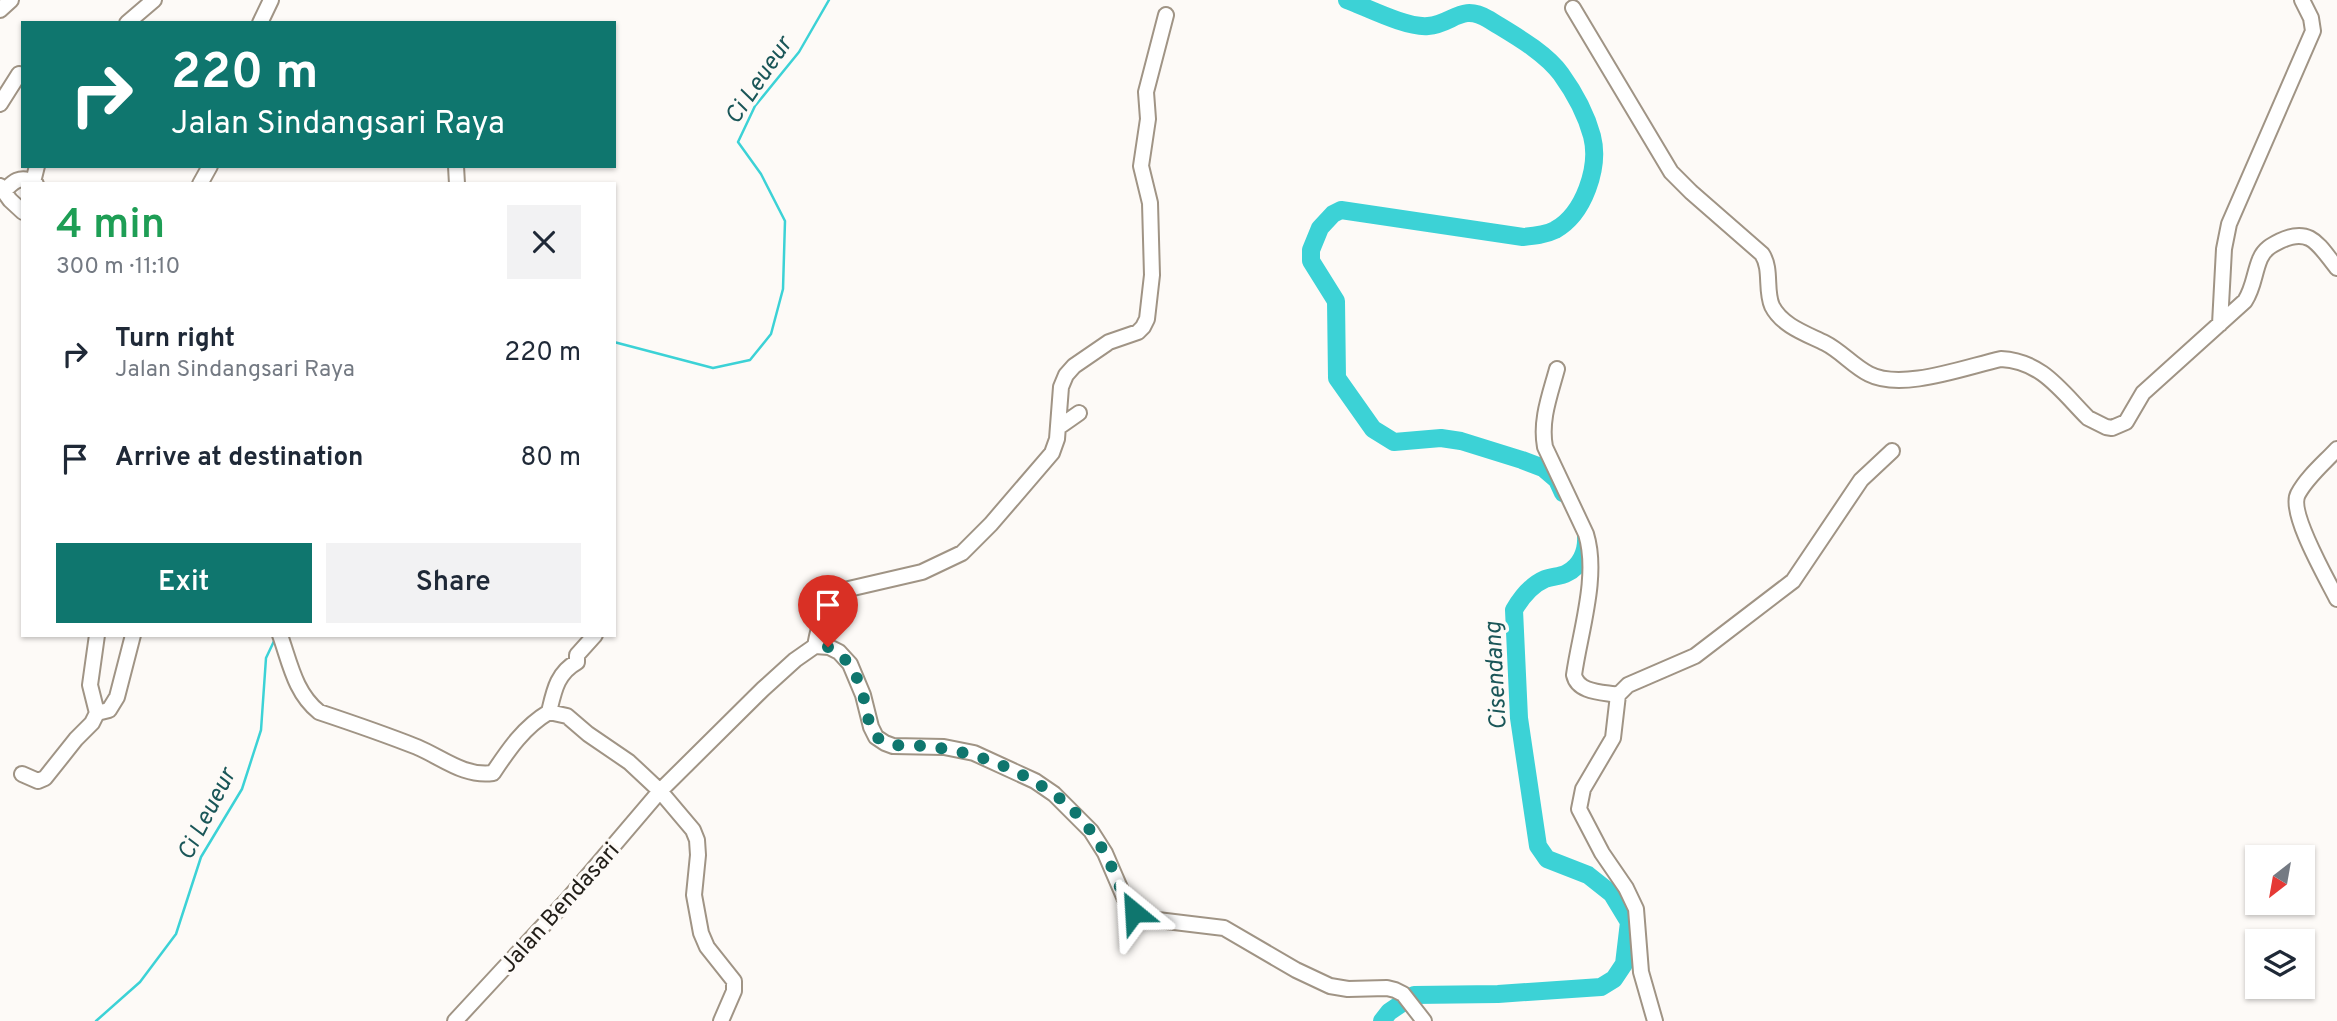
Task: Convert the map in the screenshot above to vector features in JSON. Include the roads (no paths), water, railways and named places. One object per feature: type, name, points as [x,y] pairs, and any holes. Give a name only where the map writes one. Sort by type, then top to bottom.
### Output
[{"type":"street","points":[[0,10],[11,0]]},
{"type":"street","points":[[129,21],[154,0]]},
{"type":"street","points":[[261,21],[271,0]]},
{"type":"street","points":[[2220,324],[2224,249],[2229,224],[2313,31],[2311,18],[2302,0]]},
{"type":"street","points":[[1573,8],[1671,172],[1762,254],[1766,263],[1772,306],[1776,312],[1793,327],[1836,349],[1867,374],[1888,380],[1909,381],[2001,359],[2013,359],[2035,367],[2088,418],[2098,425],[2112,428],[2126,422],[2143,393],[2220,324],[2250,293],[2264,251],[2293,234],[2303,235],[2312,239],[2337,268]]},
{"type":"street","points":[[1166,15],[1146,92],[1149,119],[1141,166],[1150,203],[1152,275],[1147,319],[1143,327],[1138,332],[1109,342],[1074,366],[1061,387],[1059,427],[1052,453],[991,524],[962,553],[922,572],[840,591],[832,597],[822,617],[815,646],[828,647],[839,652],[850,664],[863,695],[871,727],[876,737],[885,743],[893,746],[944,747],[974,753],[1035,781],[1054,794],[1091,831],[1105,853],[1127,904],[1142,918],[1224,928],[1242,936],[1296,970],[1330,986],[1348,989],[1387,988],[1403,994],[1419,1015]]},
{"type":"street","points":[[0,104],[19,74]]},
{"type":"street","points":[[21,210],[2,188],[18,179],[33,182]]},
{"type":"street","points":[[1557,369],[1542,434],[1545,447],[1591,548],[1591,569],[1575,682],[1585,689],[1618,695]]},
{"type":"street","points":[[1059,427],[1079,413]]},
{"type":"street","points":[[2337,449],[2303,486],[2295,504],[2300,523],[2337,599]]},
{"type":"street","points":[[1656,1021],[1641,972],[1636,909],[1579,809],[1583,789],[1613,738],[1618,695],[1628,685],[1695,656],[1787,586],[1799,573],[1861,480],[1892,451]]},
{"type":"street","points":[[31,778],[45,778],[92,723],[97,713],[90,685],[97,637]]},
{"type":"street","points":[[97,713],[109,710],[117,697],[132,637]]},
{"type":"street","points":[[549,712],[556,682],[577,662],[577,655],[593,637]]},
{"type":"street","points":[[282,641],[302,695],[306,702],[319,712],[385,735],[478,775],[493,773],[516,740],[537,719],[549,712],[567,716],[629,762],[660,791],[693,830],[697,840],[694,895],[701,933],[707,947],[734,981],[734,991],[720,1021]]},
{"type":"street","name":"Jalan Bendasari","points":[[455,1021],[568,899],[660,791],[763,689],[815,646]]},
{"type":"waterway","name":"Ci Leueur","points":[[616,343],[713,368],[750,360],[771,334],[783,289],[785,221],[761,174],[738,142],[755,106],[799,52],[829,0]]},
{"type":"waterway","name":"Cisendang","points":[[1347,0],[1419,26],[1437,24],[1471,13],[1488,19],[1546,58],[1561,74],[1583,111],[1594,148],[1591,175],[1582,201],[1565,223],[1555,230],[1523,237],[1341,210],[1333,214],[1320,228],[1311,250],[1311,261],[1336,301],[1337,378],[1373,429],[1394,442],[1441,438],[1461,441],[1522,460],[1543,468],[1557,480],[1563,493]]},
{"type":"waterway","name":"Cisendang","points":[[1382,1021],[1389,1012],[1414,995],[1498,994],[1601,987],[1614,979],[1624,964],[1629,922],[1612,894],[1588,875],[1547,859],[1538,846],[1519,718],[1514,610],[1523,596],[1535,585],[1564,574],[1576,566],[1584,552],[1586,536]]},
{"type":"waterway","name":"Ci Leueur","points":[[96,1021],[140,982],[176,934],[201,857],[242,789],[261,730],[266,658],[275,639]]}]
